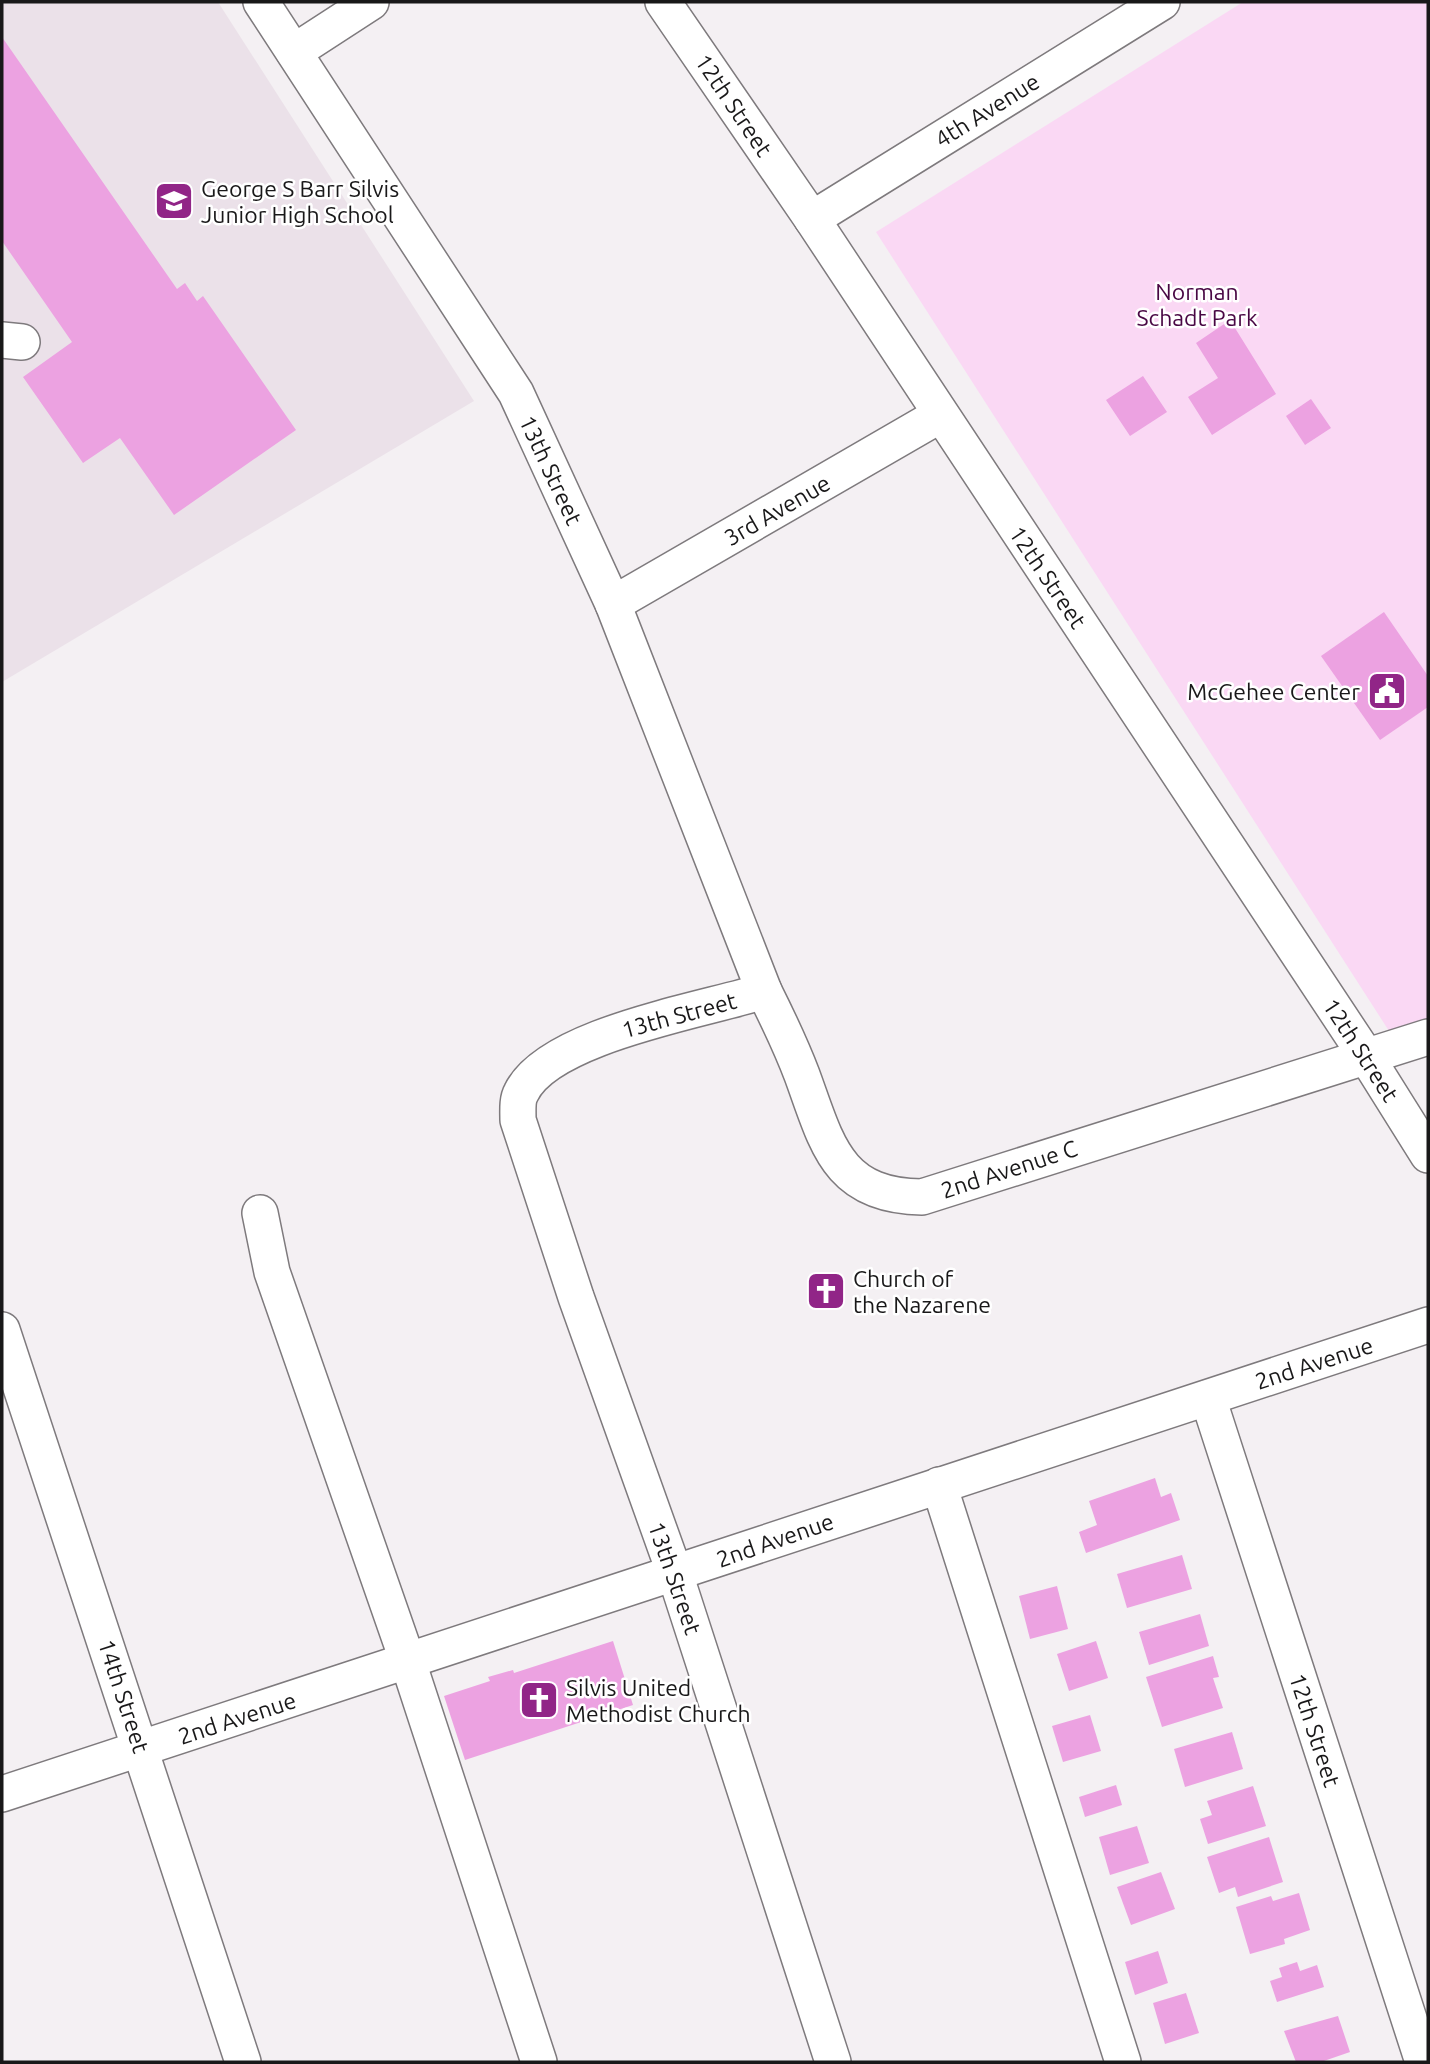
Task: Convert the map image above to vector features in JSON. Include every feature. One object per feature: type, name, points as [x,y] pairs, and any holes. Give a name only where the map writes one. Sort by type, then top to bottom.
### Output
[{"type":"street","name":"13th Street","points":[[261,2],[516,393],[613,604],[764,991],[609,1033],[549,1063],[532,1076],[519,1095],[518,1119],[576,1297],[675,1574],[833,2062]]},
{"type":"street","points":[[294,52],[371,2]]},
{"type":"street","name":"12th Street","points":[[663,2],[812,219],[1366,1056],[1428,1155]]},
{"type":"street","name":"4th Avenue","points":[[812,219],[1162,2]]},
{"type":"street","name":"3rd Avenue","points":[[613,604],[940,415]]},
{"type":"street","name":"2nd Avenue C","points":[[764,991],[788,1038],[830,1150],[848,1173],[892,1196],[922,1197],[1428,1037]]},
{"type":"street","points":[[260,1213],[272,1272],[408,1662],[539,2062]]},
{"type":"street","name":"2nd Avenue","points":[[2,1794],[1428,1325]]},
{"type":"street","name":"14th Street","points":[[2,1330],[243,2062]]},
{"type":"street","name":"12th Street","points":[[1208,1398],[1423,2062]]},
{"type":"street","points":[[939,1485],[1123,2062]]},
{"type":"shaded area","name":"George S Barr Silvis Junior High School","points":[[2,2],[218,2],[474,401],[2,682]]},
{"type":"green space","name":"Norman Schadt Park","points":[[1243,2],[1428,2],[1428,1020],[1389,1031],[876,232]]},
{"type":"building","points":[[2,37],[177,289],[185,283],[197,301],[203,296],[296,430],[174,515],[120,438],[83,463],[23,377],[72,342],[2,241]]},
{"type":"building","points":[[1230,320],[1276,394],[1212,435],[1188,397],[1218,378],[1196,343]]},
{"type":"building","points":[[1143,376],[1167,412],[1130,436],[1106,400]]},
{"type":"building","points":[[1311,399],[1331,428],[1305,445],[1286,416]]},
{"type":"building","name":"McGehee Center","points":[[1384,612],[1428,676],[1428,707],[1380,740],[1321,656]]},
{"type":"building","points":[[1155,1478],[1161,1497],[1171,1493],[1180,1520],[1086,1553],[1079,1532],[1097,1525],[1089,1501]]},
{"type":"building","points":[[1182,1555],[1192,1589],[1127,1608],[1117,1574]]},
{"type":"building","points":[[1057,1586],[1068,1629],[1030,1639],[1019,1596]]},
{"type":"building","points":[[1200,1614],[1209,1646],[1149,1665],[1139,1632]]},
{"type":"building","name":"Silvis United Methodist Church","points":[[613,1641],[633,1705],[465,1760],[444,1696],[490,1681],[488,1677],[513,1670],[514,1673]]},
{"type":"building","points":[[1096,1641],[1108,1678],[1069,1691],[1057,1654]]},
{"type":"building","points":[[1213,1656],[1219,1677],[1213,1678],[1223,1708],[1162,1727],[1146,1677]]},
{"type":"building","points":[[1090,1715],[1101,1751],[1063,1762],[1052,1726]]},
{"type":"building","points":[[1232,1732],[1243,1769],[1185,1787],[1174,1749]]},
{"type":"building","points":[[1116,1785],[1122,1805],[1085,1817],[1079,1797]]},
{"type":"building","points":[[1253,1786],[1266,1826],[1208,1844],[1200,1819],[1212,1815],[1207,1801]]},
{"type":"building","points":[[1137,1826],[1149,1863],[1110,1875],[1099,1837]]},
{"type":"building","points":[[1269,1837],[1283,1882],[1238,1897],[1235,1887],[1219,1893],[1207,1857]]},
{"type":"building","points":[[1161,1872],[1175,1909],[1131,1925],[1117,1887]]},
{"type":"building","points":[[1299,1893],[1310,1930],[1284,1939],[1285,1944],[1250,1954],[1236,1907],[1271,1896],[1273,1901]]},
{"type":"building","points":[[1158,1951],[1168,1983],[1135,1995],[1125,1962]]},
{"type":"building","points":[[1297,1962],[1300,1971],[1317,1965],[1324,1987],[1277,2002],[1270,1981],[1282,1977],[1279,1968]]},
{"type":"building","points":[[1186,1993],[1199,2033],[1165,2044],[1153,2003]]},
{"type":"building","points":[[1338,2016],[1350,2052],[1321,2062],[1296,2062],[1284,2031]]},
{"type":"place","name":"George S Barr Silvis Junior High School","points":[[174,201]]},
{"type":"place","name":"McGehee Center","points":[[1387,691]]},
{"type":"place","name":"Church of the Nazarene","points":[[826,1291]]},
{"type":"place","name":"Silvis United Methodist Church","points":[[539,1700]]}]
